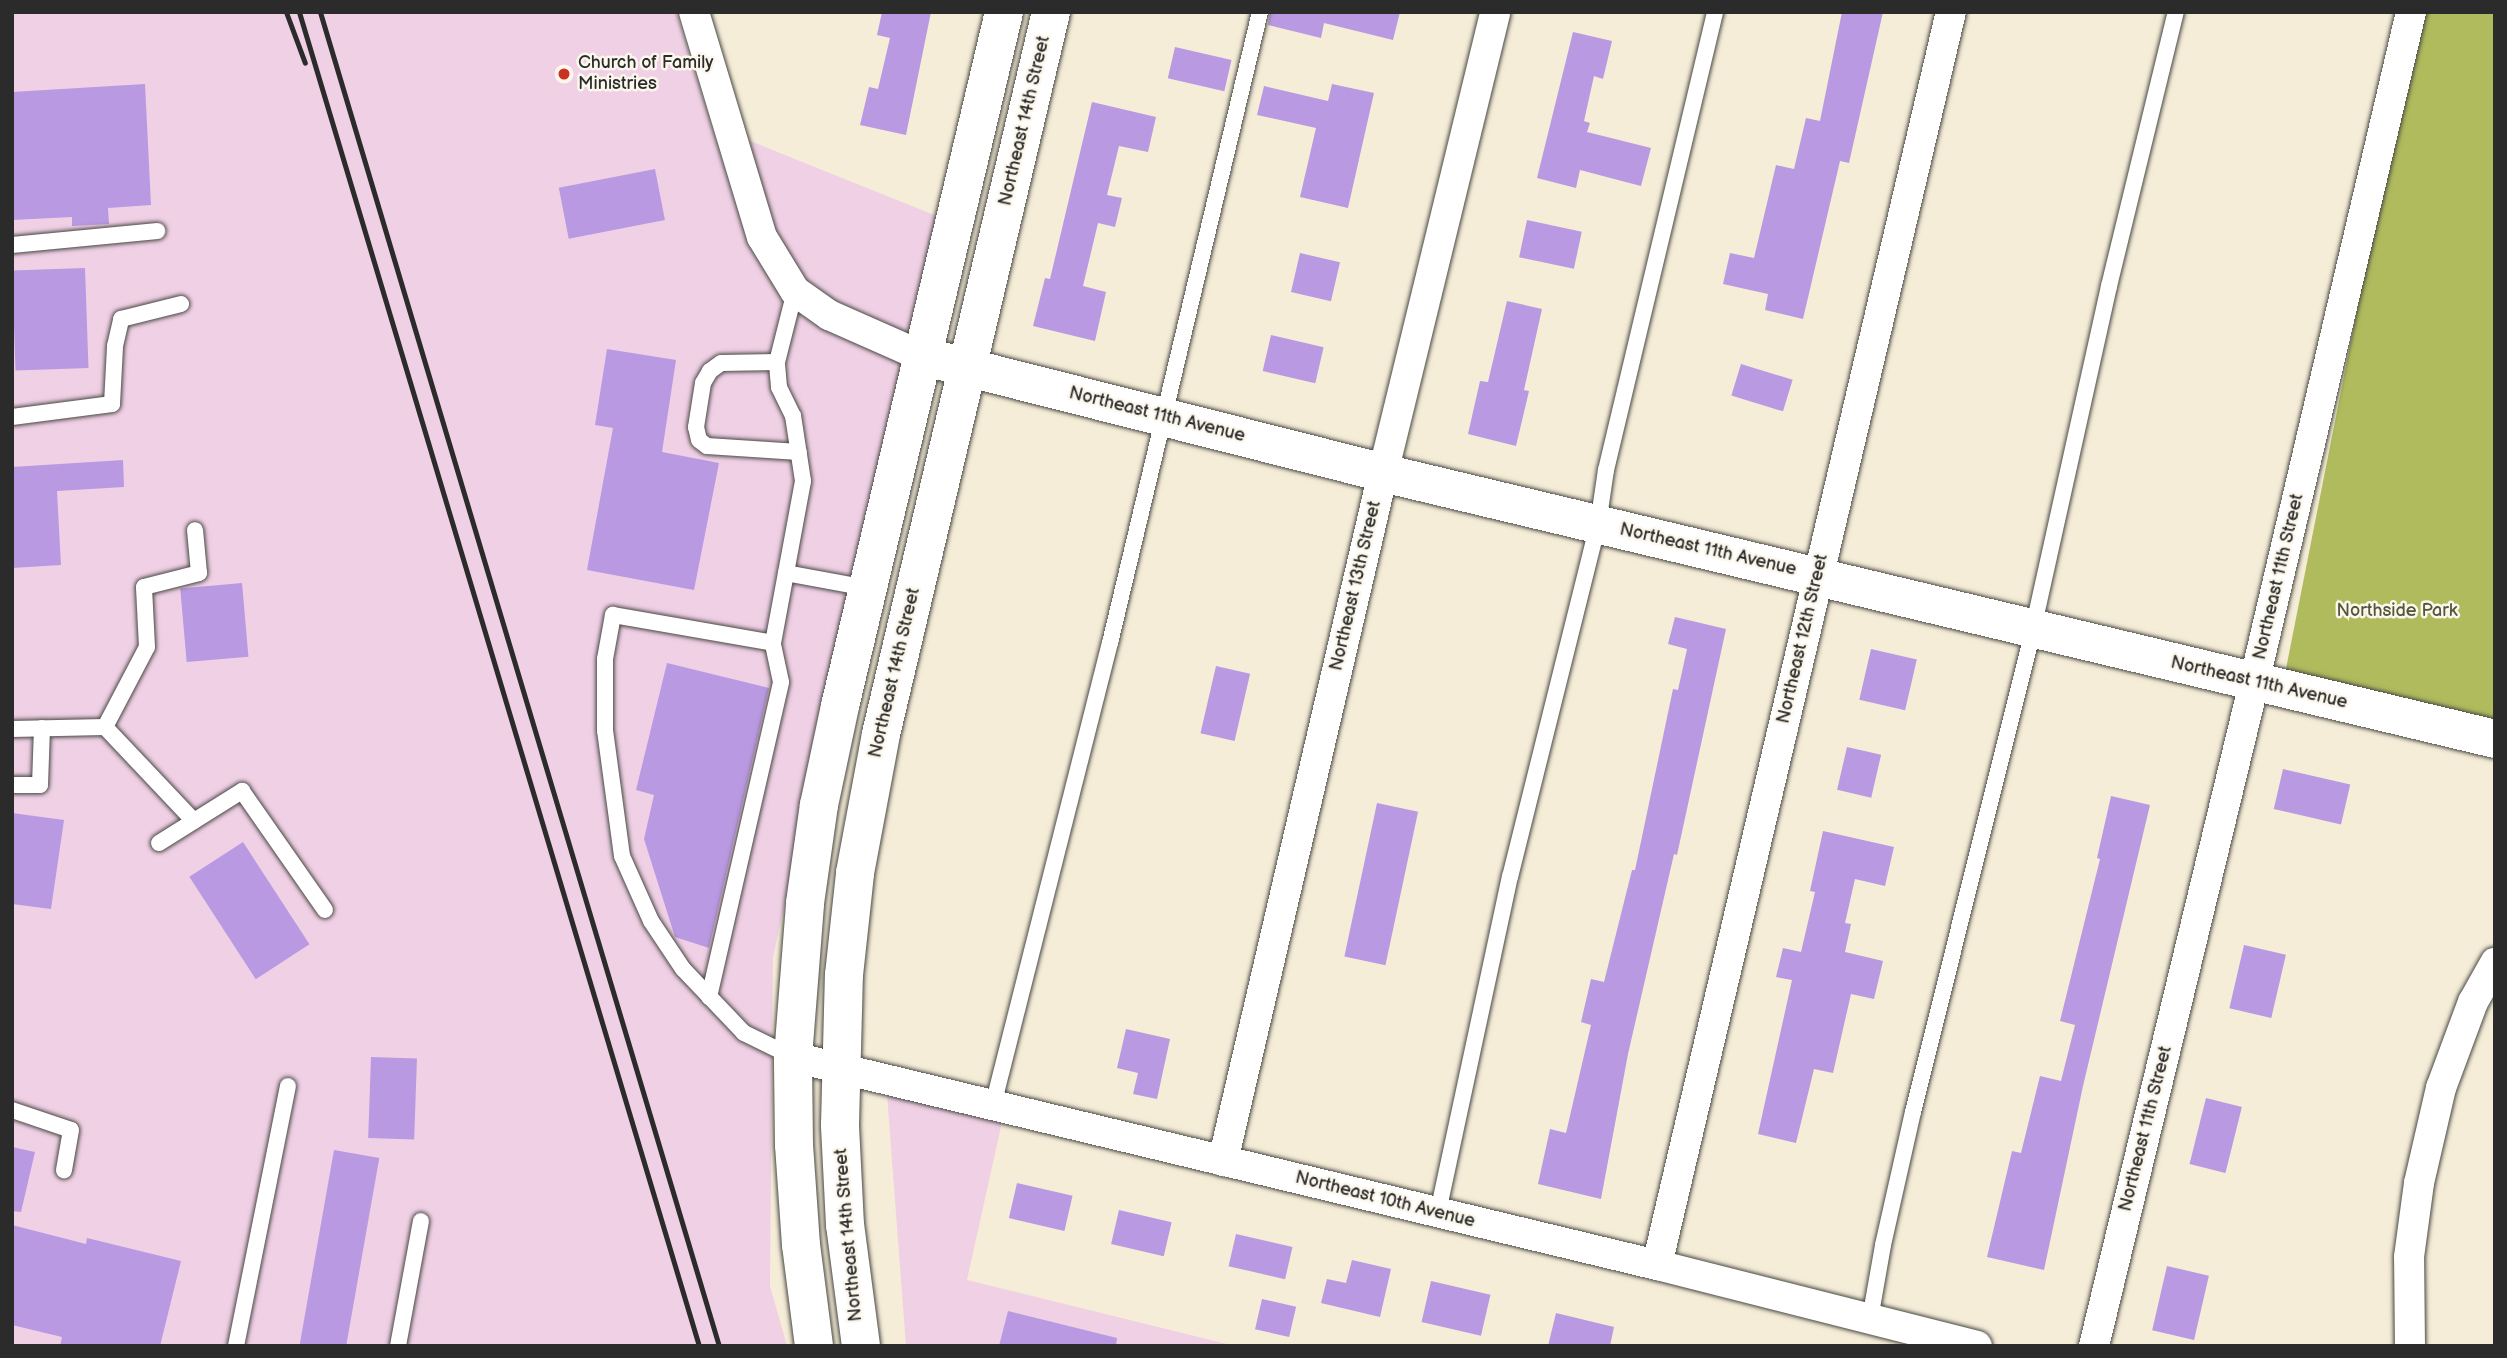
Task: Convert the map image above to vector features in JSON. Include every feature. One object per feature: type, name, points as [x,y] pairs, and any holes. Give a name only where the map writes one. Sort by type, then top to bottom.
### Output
[{"type":"main road","points":[[814,1346],[801,1245],[793,1058],[805,903],[819,805],[867,588],[1004,12]]},
{"type":"main road","name":"Northeast 14th Street","points":[[861,1346],[843,1199],[840,1069],[848,928],[865,811],[886,710],[1051,12]]},
{"type":"main road","name":"Northeast 11th Avenue","points":[[922,356],[1383,473],[2495,739]]},
{"type":"street","points":[[694,12],[762,237],[795,291],[829,315],[922,356]]},
{"type":"street","name":"Northeast 13th Street","points":[[1223,1161],[1383,473],[1494,12]]},
{"type":"street","name":"Northeast 12th Street","points":[[1657,1265],[1951,12]]},
{"type":"street","name":"Northeast 11th Street","points":[[2094,1346],[2255,683],[2411,12]]},
{"type":"street","points":[[2410,1346],[2409,1257],[2419,1183],[2441,1087],[2473,1002],[2495,963]]},
{"type":"street","name":"Northeast 10th Avenue","points":[[793,1058],[1657,1265],[1977,1346]]},
{"type":"lane","points":[[993,1105],[1110,643],[1260,12]]},
{"type":"lane","points":[[1438,1213],[1510,877],[1598,524],[1606,470],[1715,12]]},
{"type":"lane","points":[[1870,1319],[1883,1245],[1913,1112],[2034,629],[2109,286],[2176,12]]},
{"type":"lane","points":[[12,245],[157,232]]},
{"type":"lane","points":[[709,997],[781,682],[773,643],[803,481],[793,416],[779,387],[777,362],[795,291]]},
{"type":"lane","points":[[12,416],[112,404],[115,346],[121,319],[181,304]]},
{"type":"lane","points":[[777,362],[721,363],[710,371],[703,383],[696,427],[699,440],[708,446],[799,452]]},
{"type":"lane","points":[[105,727],[148,647],[144,587],[199,573],[194,530]]},
{"type":"lane","points":[[786,573],[867,588]]},
{"type":"lane","points":[[773,643],[613,615],[605,660],[605,731],[622,856],[651,921],[683,969],[744,1033],[793,1058]]},
{"type":"lane","points":[[12,729],[105,727],[194,821]]},
{"type":"lane","points":[[12,785],[40,785],[42,728]]},
{"type":"lane","points":[[159,843],[242,791],[325,910]]},
{"type":"lane","points":[[236,1346],[288,1086]]},
{"type":"lane","points":[[12,1111],[71,1130],[64,1170]]},
{"type":"lane","points":[[398,1346],[421,1221]]},
{"type":"shaded area","points":[[12,12],[676,12],[747,240],[782,297],[904,363],[773,957],[770,1286],[787,1346],[12,1346]]},
{"type":"shaded area","points":[[748,140],[939,217],[911,336],[837,303],[807,283],[776,233]]},
{"type":"shaded area","points":[[887,1094],[1002,1122],[967,1280],[1235,1346],[906,1346]]},
{"type":"green space","name":"Northside Park","points":[[2416,12],[2495,12],[2495,739],[2282,689]]},
{"type":"building","points":[[882,12],[931,12],[906,135],[860,125],[869,87],[878,89],[890,38],[877,35]]},
{"type":"building","points":[[1270,12],[1400,12],[1393,40],[1324,23],[1321,38],[1268,25]]},
{"type":"building","points":[[1842,12],[1883,12],[1849,163],[1840,161],[1803,319],[1765,310],[1768,294],[1723,284],[1730,253],[1754,258],[1776,165],[1794,169],[1806,118],[1820,121]]},
{"type":"building","points":[[1573,32],[1612,41],[1603,79],[1594,76],[1584,121],[1590,123],[1587,132],[1651,148],[1641,186],[1580,170],[1576,188],[1537,178]]},
{"type":"building","points":[[1175,47],[1232,60],[1224,91],[1168,78]]},
{"type":"building","points":[[145,84],[151,205],[108,208],[109,224],[72,226],[72,217],[12,220],[12,92]]},
{"type":"building","points":[[1332,84],[1374,93],[1348,208],[1300,197],[1316,128],[1257,115],[1264,86],[1328,101]]},
{"type":"building","points":[[1092,102],[1156,117],[1148,152],[1119,146],[1107,195],[1122,198],[1115,227],[1098,223],[1083,286],[1106,292],[1095,341],[1033,326],[1045,278],[1050,279]]},
{"type":"building","points":[[655,169],[665,220],[569,239],[559,188]]},
{"type":"building","points":[[1527,220],[1582,232],[1574,269],[1519,257]]},
{"type":"building","points":[[1300,253],[1340,262],[1331,301],[1291,292]]},
{"type":"building","points":[[85,268],[88,368],[16,370],[12,271]]},
{"type":"building","points":[[1507,301],[1542,309],[1524,390],[1529,391],[1516,446],[1468,434],[1480,381],[1488,382]]},
{"type":"building","points":[[1271,335],[1324,347],[1315,383],[1263,371]]},
{"type":"building","points":[[607,349],[676,360],[662,452],[719,463],[694,590],[587,570],[613,428],[595,425]]},
{"type":"building","points":[[1741,364],[1793,380],[1783,411],[1731,396]]},
{"type":"building","points":[[123,460],[124,487],[57,491],[61,565],[12,568],[12,467]]},
{"type":"building","points":[[242,583],[248,657],[187,662],[180,588]]},
{"type":"building","points":[[1675,617],[1726,629],[1677,855],[1674,854],[1628,1054],[1601,1199],[1538,1184],[1550,1129],[1566,1133],[1591,1025],[1581,1022],[1591,979],[1604,982],[1632,870],[1635,870],[1673,689],[1678,690],[1687,649],[1668,644]]},
{"type":"building","points":[[1871,649],[1917,660],[1905,710],[1859,700]]},
{"type":"building","points":[[667,663],[769,688],[709,948],[675,937],[644,839],[654,795],[636,790]]},
{"type":"building","points":[[1216,666],[1250,674],[1235,741],[1200,733]]},
{"type":"building","points":[[1847,747],[1881,755],[1871,798],[1837,790]]},
{"type":"building","points":[[2283,769],[2350,785],[2341,824],[2274,809]]},
{"type":"building","points":[[2111,796],[2150,805],[2083,1086],[2044,1270],[1987,1257],[2012,1151],[2021,1153],[2040,1076],[2061,1081],[2075,1025],[2060,1021],[2100,859],[2097,858]]},
{"type":"building","points":[[1377,803],[1418,812],[1385,965],[1344,957]]},
{"type":"building","points":[[12,813],[64,820],[51,909],[12,904]]},
{"type":"building","points":[[1823,831],[1894,847],[1885,886],[1855,879],[1845,923],[1851,924],[1845,952],[1883,961],[1874,999],[1851,994],[1833,1073],[1814,1069],[1796,1143],[1758,1134],[1792,980],[1776,977],[1783,948],[1801,952],[1815,892],[1810,891]]},
{"type":"building","points":[[243,842],[309,944],[256,979],[189,877]]},
{"type":"building","points":[[2244,945],[2286,955],[2271,1018],[2229,1008]]},
{"type":"building","points":[[1126,1029],[1170,1039],[1157,1099],[1133,1094],[1138,1073],[1117,1068]]},
{"type":"building","points":[[371,1057],[417,1059],[414,1140],[368,1138]]},
{"type":"building","points":[[2206,1098],[2242,1107],[2225,1173],[2190,1164]]},
{"type":"building","points":[[12,1147],[35,1152],[21,1212],[12,1211]]},
{"type":"building","points":[[334,1150],[379,1158],[346,1346],[299,1346]]},
{"type":"building","points":[[1017,1183],[1073,1196],[1064,1231],[1009,1218]]},
{"type":"building","points":[[1119,1210],[1172,1222],[1164,1256],[1111,1244]]},
{"type":"building","points":[[12,1225],[86,1244],[87,1238],[181,1261],[160,1346],[60,1346],[62,1337],[12,1325]]},
{"type":"building","points":[[1236,1234],[1293,1247],[1285,1279],[1229,1266]]},
{"type":"building","points":[[1352,1260],[1391,1269],[1380,1317],[1321,1303],[1327,1279],[1346,1283]]},
{"type":"building","points":[[2167,1266],[2209,1276],[2194,1340],[2152,1330]]},
{"type":"building","points":[[1431,1281],[1490,1295],[1481,1336],[1422,1322]]},
{"type":"building","points":[[1262,1299],[1296,1307],[1289,1337],[1255,1329]]},
{"type":"building","points":[[1008,1311],[1117,1338],[1116,1346],[999,1346]]},
{"type":"building","points":[[1556,1313],[1614,1327],[1610,1346],[1548,1346]]},
{"type":"railway","points":[[286,12],[305,63]]},
{"type":"railway","points":[[299,12],[699,1346]]},
{"type":"railway","points":[[320,12],[719,1346]]},
{"type":"place","name":"Church of Family Ministries","points":[[564,74]]}]
